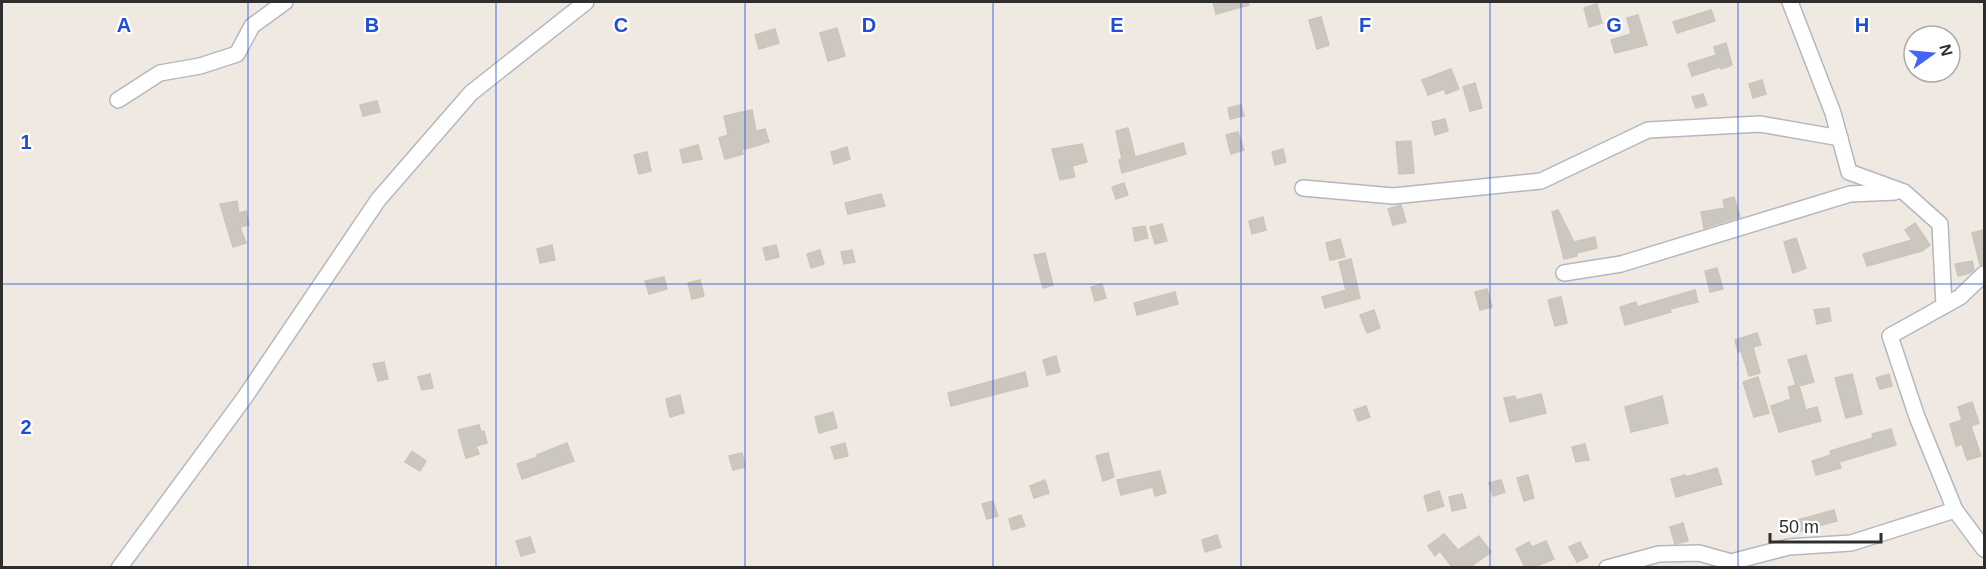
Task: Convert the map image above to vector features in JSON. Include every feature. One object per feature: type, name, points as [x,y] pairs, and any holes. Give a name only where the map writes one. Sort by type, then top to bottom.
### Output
[{"type":"street","points":[[118,100],[160,73],[200,66],[237,54],[252,26],[285,2]]},
{"type":"street","points":[[119,567],[245,397],[378,200],[471,93],[586,2]]},
{"type":"street","points":[[1790,2],[1833,113],[1849,172],[1904,192],[1940,224],[1944,306]]},
{"type":"street","points":[[1303,188],[1393,196],[1541,181],[1648,130],[1760,124],[1840,138]]},
{"type":"street","points":[[1564,273],[1621,264],[1850,194],[1904,192]]},
{"type":"street","points":[[1984,274],[1960,297],[1890,336],[1917,417],[1955,510],[1984,549]]},
{"type":"street","points":[[1607,567],[1659,554],[1699,553],[1731,562],[1789,547],[1851,543],[1955,510]]},
{"type":"building","points":[[1213,2],[1248,2],[1249,5],[1216,14]]},
{"type":"building","points":[[1597,4],[1602,23],[1589,27],[1584,8]]},
{"type":"building","points":[[1711,10],[1715,21],[1677,33],[1673,22]]},
{"type":"building","points":[[1638,15],[1647,45],[1615,53],[1611,40],[1631,34],[1627,18]]},
{"type":"building","points":[[1321,17],[1329,45],[1317,49],[1309,20]]},
{"type":"building","points":[[837,28],[845,56],[828,61],[820,33]]},
{"type":"building","points":[[775,29],[779,43],[759,49],[755,35]]},
{"type":"building","points":[[1726,43],[1732,65],[1692,76],[1688,64],[1716,55],[1714,47]]},
{"type":"building","points":[[1451,69],[1459,89],[1446,94],[1444,89],[1428,95],[1422,80]]},
{"type":"building","points":[[1762,80],[1766,94],[1753,98],[1749,84]]},
{"type":"building","points":[[1475,83],[1482,108],[1470,111],[1463,87]]},
{"type":"building","points":[[1703,94],[1707,105],[1696,108],[1692,97]]},
{"type":"building","points":[[377,101],[380,112],[363,116],[360,105]]},
{"type":"building","points":[[1241,105],[1244,116],[1230,119],[1228,108]]},
{"type":"building","points":[[752,110],[756,131],[765,129],[769,142],[742,150],[743,154],[725,159],[719,138],[728,135],[724,116]]},
{"type":"building","points":[[1445,119],[1448,131],[1435,135],[1432,122]]},
{"type":"building","points":[[1128,128],[1135,157],[1183,143],[1186,154],[1122,173],[1119,160],[1122,159],[1116,131]]},
{"type":"building","points":[[1238,132],[1244,150],[1231,154],[1226,135]]},
{"type":"building","points":[[1411,141],[1414,173],[1399,174],[1396,142]]},
{"type":"building","points":[[1082,144],[1087,162],[1072,166],[1075,177],[1060,180],[1052,149]]},
{"type":"building","points":[[698,145],[702,159],[683,163],[680,150]]},
{"type":"building","points":[[847,147],[850,159],[834,164],[831,152]]},
{"type":"building","points":[[1283,149],[1286,162],[1275,165],[1272,152]]},
{"type":"building","points":[[647,152],[651,171],[639,174],[634,155]]},
{"type":"building","points":[[1124,183],[1128,195],[1116,199],[1112,187]]},
{"type":"building","points":[[881,194],[885,206],[848,214],[845,203]]},
{"type":"building","points":[[1734,197],[1740,217],[1704,228],[1701,212],[1725,208],[1723,200]]},
{"type":"building","points":[[237,201],[239,213],[246,211],[249,225],[240,227],[246,243],[233,247],[220,204]]},
{"type":"building","points":[[1401,205],[1406,222],[1393,225],[1388,209]]},
{"type":"building","points":[[1558,210],[1574,242],[1595,237],[1597,248],[1564,259],[1552,212]]},
{"type":"building","points":[[1263,217],[1266,230],[1252,234],[1249,221]]},
{"type":"building","points":[[1915,223],[1930,245],[1922,251],[1867,266],[1863,254],[1912,240],[1905,230]]},
{"type":"building","points":[[1162,224],[1167,241],[1155,244],[1150,227]]},
{"type":"building","points":[[1145,226],[1148,238],[1135,241],[1133,228]]},
{"type":"building","points":[[1983,230],[1984,265],[1980,265],[1972,233]]},
{"type":"building","points":[[1796,238],[1806,268],[1793,273],[1784,242]]},
{"type":"building","points":[[1340,239],[1345,257],[1330,260],[1326,243]]},
{"type":"building","points":[[552,245],[555,260],[540,263],[537,249]]},
{"type":"building","points":[[776,245],[779,257],[766,260],[763,248]]},
{"type":"building","points":[[820,250],[824,264],[811,268],[807,254]]},
{"type":"building","points":[[852,250],[855,262],[844,264],[841,252]]},
{"type":"building","points":[[1045,253],[1053,285],[1043,288],[1034,255]]},
{"type":"building","points":[[1351,259],[1360,298],[1325,308],[1322,297],[1346,290],[1339,262]]},
{"type":"building","points":[[1972,261],[1974,270],[1958,276],[1955,264]]},
{"type":"building","points":[[1717,268],[1723,289],[1710,292],[1705,271]]},
{"type":"building","points":[[664,277],[667,289],[649,294],[645,281]]},
{"type":"building","points":[[700,280],[704,296],[692,299],[688,283]]},
{"type":"building","points":[[1102,284],[1106,298],[1095,301],[1091,287]]},
{"type":"building","points":[[1487,289],[1492,307],[1480,310],[1475,292]]},
{"type":"building","points":[[1695,290],[1698,302],[1625,325],[1620,307],[1636,302],[1637,307]]},
{"type":"building","points":[[1175,292],[1178,304],[1137,315],[1134,303]]},
{"type":"building","points":[[1561,297],[1567,323],[1555,326],[1548,300]]},
{"type":"building","points":[[1829,308],[1831,321],[1817,324],[1814,310]]},
{"type":"building","points":[[1374,310],[1380,328],[1367,333],[1360,315]]},
{"type":"building","points":[[1757,333],[1761,345],[1753,347],[1760,373],[1749,376],[1735,340]]},
{"type":"building","points":[[1806,355],[1814,382],[1799,386],[1806,410],[1817,407],[1821,421],[1779,432],[1771,406],[1791,399],[1788,387],[1796,385],[1788,360]]},
{"type":"building","points":[[1056,356],[1060,372],[1047,375],[1043,360]]},
{"type":"building","points":[[384,362],[388,379],[378,381],[373,364]]},
{"type":"building","points":[[1025,372],[1028,386],[951,406],[948,393]]},
{"type":"building","points":[[430,374],[433,388],[422,390],[418,377]]},
{"type":"building","points":[[1852,374],[1862,414],[1846,418],[1835,378]]},
{"type":"building","points":[[1889,374],[1892,386],[1880,389],[1876,378]]},
{"type":"building","points":[[1758,377],[1769,413],[1754,417],[1743,382]]},
{"type":"building","points":[[1541,394],[1546,413],[1510,422],[1504,398],[1515,396],[1516,400]]},
{"type":"building","points":[[680,395],[684,413],[670,417],[666,399]]},
{"type":"building","points":[[1662,396],[1668,423],[1631,432],[1625,407]]},
{"type":"building","points":[[1972,402],[1979,423],[1971,426],[1981,456],[1967,460],[1962,444],[1956,446],[1950,424],[1962,420],[1958,407]]},
{"type":"building","points":[[1366,406],[1370,417],[1358,421],[1354,410]]},
{"type":"building","points":[[833,412],[837,428],[819,433],[815,417]]},
{"type":"building","points":[[479,425],[481,432],[484,431],[487,443],[476,446],[479,454],[466,458],[458,430]]},
{"type":"building","points":[[1891,429],[1896,445],[1839,462],[1841,468],[1816,475],[1812,461],[1831,455],[1830,451],[1873,438],[1872,434]]},
{"type":"building","points":[[567,443],[574,461],[522,479],[517,464]]},
{"type":"building","points":[[845,443],[848,456],[835,459],[831,447]]},
{"type":"building","points":[[1585,444],[1589,460],[1576,462],[1572,447]]},
{"type":"building","points":[[412,451],[426,461],[420,471],[405,462]]},
{"type":"building","points":[[742,453],[745,467],[733,470],[729,456]]},
{"type":"building","points":[[1108,453],[1114,477],[1103,481],[1096,456]]},
{"type":"building","points":[[1717,468],[1722,484],[1676,497],[1671,479]]},
{"type":"building","points":[[1160,471],[1166,493],[1155,496],[1153,487],[1121,495],[1117,480]]},
{"type":"building","points":[[1528,475],[1534,498],[1524,501],[1517,478]]},
{"type":"building","points":[[1045,480],[1049,493],[1034,498],[1030,486]]},
{"type":"building","points":[[1501,480],[1505,492],[1493,496],[1489,483]]},
{"type":"building","points":[[1439,491],[1444,506],[1428,511],[1424,496]]},
{"type":"building","points":[[1462,494],[1466,508],[1452,511],[1449,497]]},
{"type":"building","points":[[993,501],[998,516],[987,519],[982,504]]},
{"type":"building","points":[[1834,510],[1837,521],[1797,532],[1794,521]]},
{"type":"building","points":[[1021,515],[1025,526],[1012,530],[1009,519]]},
{"type":"building","points":[[1683,523],[1688,541],[1675,544],[1670,527]]},
{"type":"building","points":[[1444,534],[1458,550],[1479,536],[1491,552],[1470,567],[1452,567],[1440,551],[1435,556],[1428,546]]},
{"type":"building","points":[[1217,535],[1221,547],[1205,552],[1202,540]]},
{"type":"building","points":[[530,537],[535,552],[521,556],[516,541]]},
{"type":"building","points":[[1546,541],[1554,559],[1534,567],[1525,567],[1516,549],[1529,542],[1532,547]]},
{"type":"building","points":[[1580,542],[1588,557],[1577,562],[1569,547]]}]
